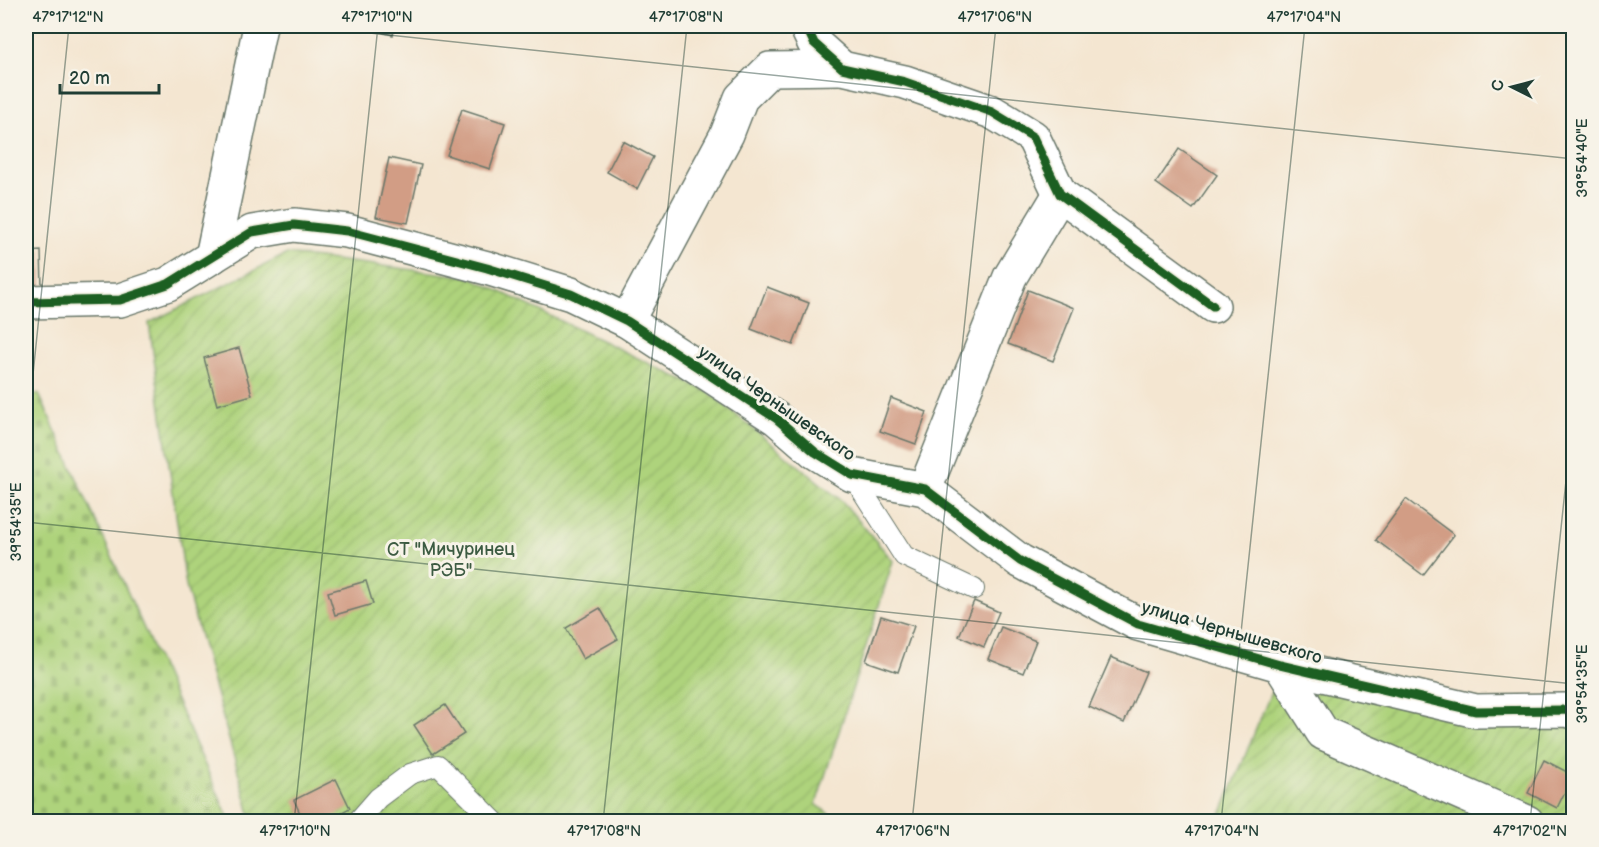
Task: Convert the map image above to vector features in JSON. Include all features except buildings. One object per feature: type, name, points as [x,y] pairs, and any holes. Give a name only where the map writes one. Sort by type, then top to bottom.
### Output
[{"type":"street","points":[[212,256],[260,26]]},
{"type":"street","points":[[806,26],[814,43],[842,68]]},
{"type":"street","points":[[627,321],[728,134],[741,98],[771,69],[842,68],[905,82],[992,112],[1034,137],[1060,194],[1213,306]]},
{"type":"street","points":[[925,489],[1010,277],[1060,194]]},
{"type":"street","name":"улица Чернышевского","points":[[26,302],[120,300],[168,284],[252,232],[294,225],[346,231],[487,268],[571,294],[627,321],[777,419],[815,452],[852,475],[925,489],[1020,561],[1138,624],[1280,665],[1476,711],[1565,710],[1574,712]]},
{"type":"street","points":[[1280,665],[1323,733],[1527,822]]},
{"type":"lane","points":[[852,475],[904,556],[974,589]]},
{"type":"lane","points":[[357,822],[378,798],[410,774],[438,765],[495,822]]},
{"type":"green space","name":"СТ \"Мичуринец РЭБ\"","points":[[287,254],[470,277],[708,392],[842,501],[893,561],[816,804],[838,821],[252,821],[186,586],[149,323]]},
{"type":"green space","points":[[39,394],[230,821],[26,821],[26,396]]},
{"type":"green space","points":[[1279,673],[1573,726],[1573,821],[1218,822]]},
{"type":"cycle path","points":[[806,26],[814,43],[842,68],[905,82],[992,112],[1033,137],[1060,194],[1213,306]]},
{"type":"cycle path","points":[[26,302],[120,300],[168,284],[252,232],[294,225],[347,231],[487,268],[571,294],[627,321],[777,419],[815,452],[852,475],[925,489],[1020,561],[1138,624],[1280,665],[1476,711],[1565,710],[1574,712]]}]
